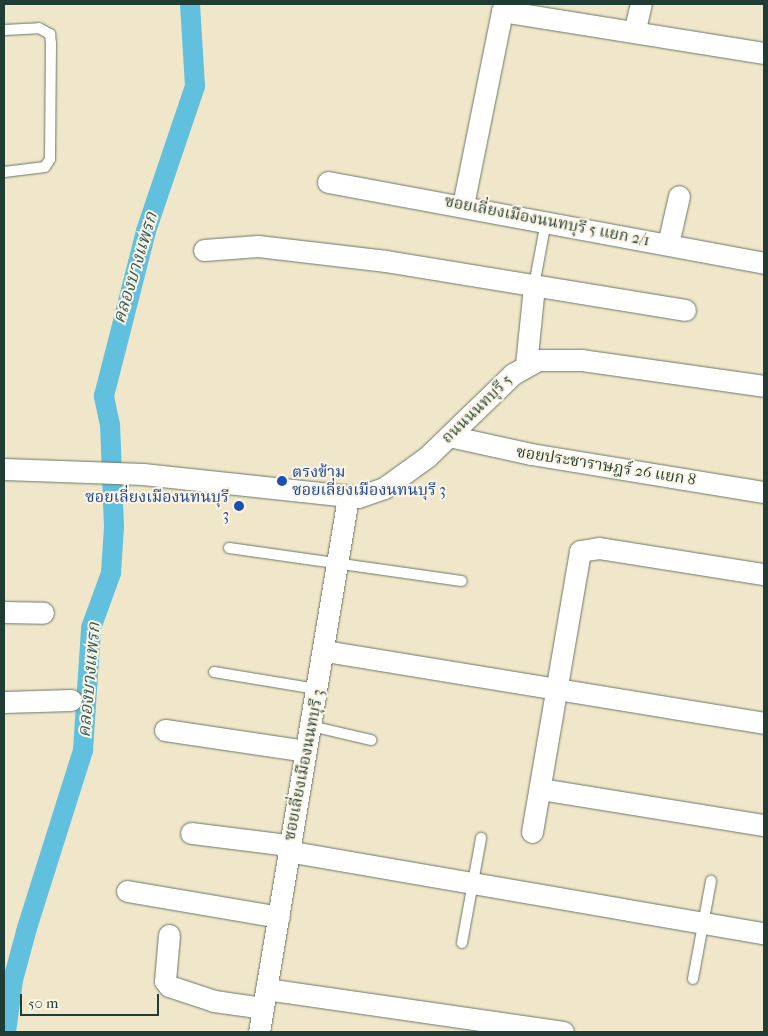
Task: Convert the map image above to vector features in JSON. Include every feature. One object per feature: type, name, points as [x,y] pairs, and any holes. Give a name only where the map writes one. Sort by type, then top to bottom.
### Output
[{"type":"street","points":[[636,29],[641,4]]},
{"type":"street","points":[[463,205],[502,11],[636,29],[764,53]]},
{"type":"street","name":"ซอยเลี่ยงเมืองนนทบุรี 5 แยก 2/1","points":[[328,182],[546,220],[764,262]]},
{"type":"street","points":[[668,244],[679,196]]},
{"type":"street","points":[[204,250],[258,246],[685,310]]},
{"type":"street","points":[[526,365],[534,286]]},
{"type":"street","name":"ถนนนนทบุรี 5","points":[[4,469],[143,474],[348,498],[384,488],[449,436],[526,365],[582,360],[764,386]]},
{"type":"street","name":"ซอยประชาราษฎร์ 26 แยก 8","points":[[449,436],[531,454],[764,492]]},
{"type":"street","name":"ซอยเลี่ยงเมืองนนทบุรี 3","points":[[259,1032],[279,917],[288,848],[325,651],[348,498]]},
{"type":"street","points":[[532,832],[541,789],[580,551],[599,548],[764,574]]},
{"type":"street","points":[[4,612],[43,613]]},
{"type":"street","points":[[325,651],[764,723]]},
{"type":"street","points":[[4,702],[71,700]]},
{"type":"street","points":[[165,730],[306,751]]},
{"type":"street","points":[[541,789],[764,825]]},
{"type":"street","points":[[191,833],[288,848],[764,934]]},
{"type":"street","points":[[127,890],[279,917]]},
{"type":"street","points":[[169,935],[165,981],[169,986],[214,1001],[264,998],[563,1032]]},
{"type":"lane","points":[[4,30],[39,28],[50,34],[51,52],[50,159],[44,166],[4,172]]},
{"type":"lane","points":[[534,286],[546,220]]},
{"type":"lane","points":[[229,548],[462,581]]},
{"type":"lane","points":[[214,672],[318,690]]},
{"type":"lane","points":[[311,726],[371,740]]},
{"type":"lane","points":[[462,943],[481,838]]},
{"type":"lane","points":[[693,980],[705,923],[711,881]]},
{"type":"waterway","name":"คลองบางแพรก","points":[[6,1032],[13,980],[27,928],[83,750],[91,628],[111,573],[114,527],[110,425],[104,396],[146,231],[195,86],[190,4]]},
{"type":"place","name":"ตรงข้าม ซอยเลี่ยงเมืองนทนบุรี 3","points":[[282,481]]},
{"type":"place","name":"ซอยเลี่ยงเมืองนทนบุรี 3","points":[[239,506]]}]
